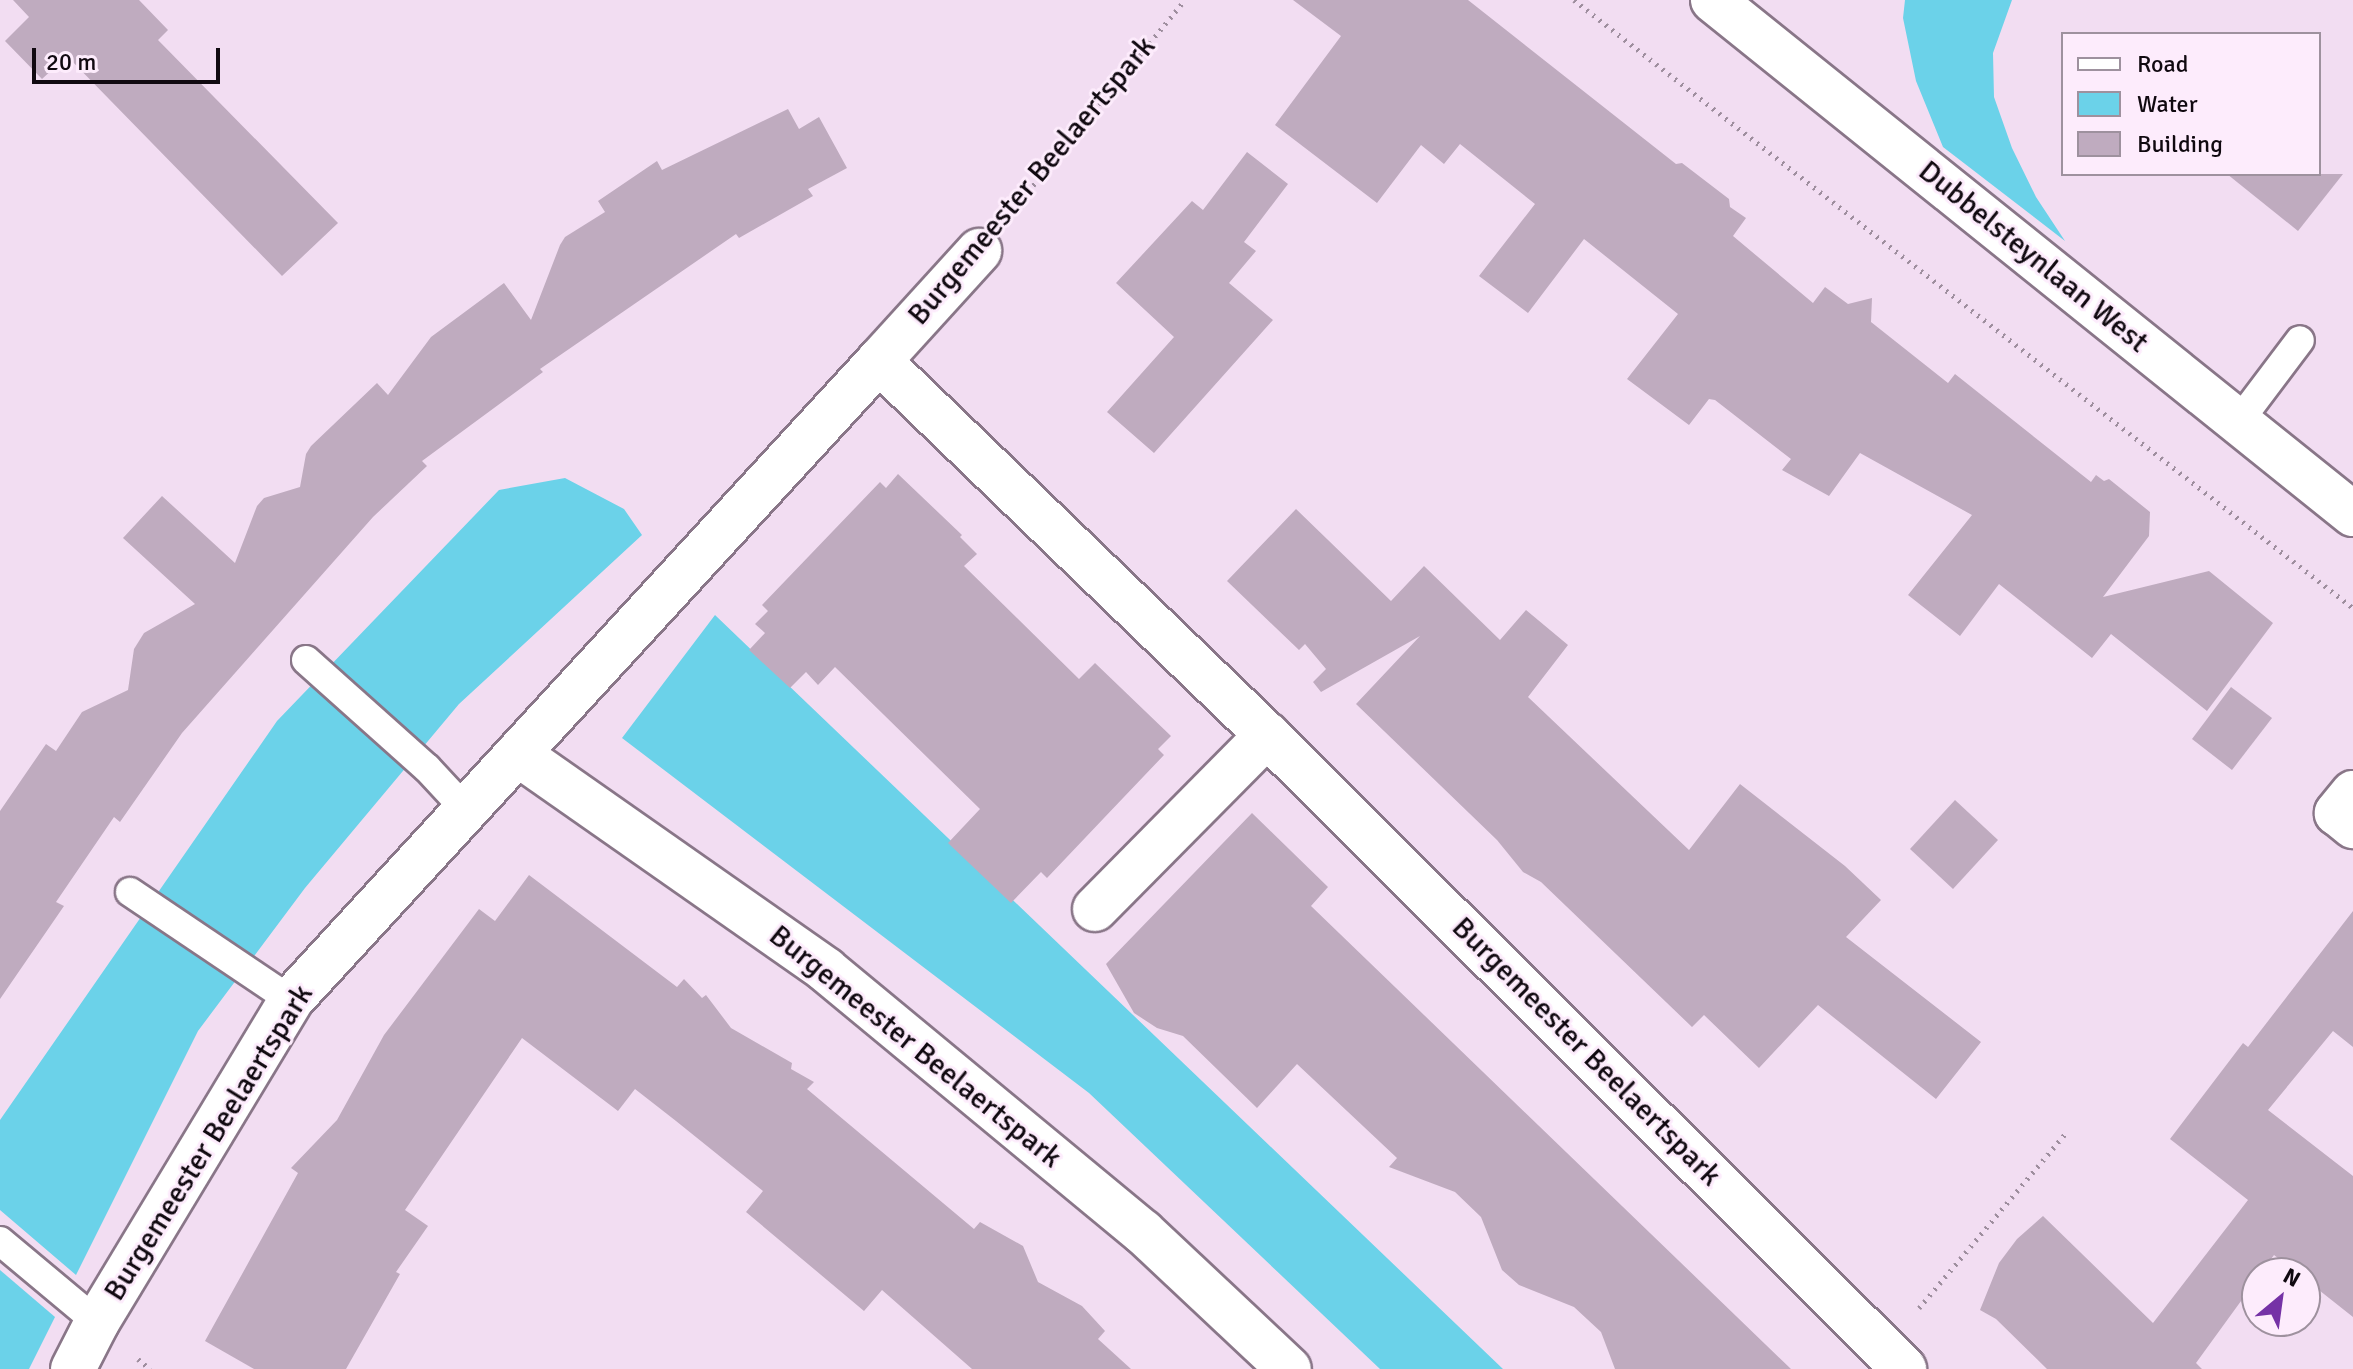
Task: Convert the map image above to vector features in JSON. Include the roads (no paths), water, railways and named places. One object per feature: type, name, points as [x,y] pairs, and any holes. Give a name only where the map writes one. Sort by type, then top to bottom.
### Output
[{"type":"street","name":"Dubbelsteynlaan West","points":[[1713,0],[2251,406],[2353,514]]},
{"type":"street","name":"Burgemeester Beelaertspark","points":[[73,1369],[277,990],[518,754],[979,251]]},
{"type":"street","name":"Burgemeester Beelaertspark","points":[[879,361],[1267,735],[1894,1359]]},
{"type":"street","points":[[1095,909],[1267,735]]},
{"type":"street","name":"Burgemeester Beelaertspark","points":[[518,754],[826,970],[1143,1232],[1289,1369]]},
{"type":"street","points":[[2353,793],[2337,813],[2353,826]]},
{"type":"lane","points":[[2251,406],[2300,340]]},
{"type":"lane","points":[[306,660],[427,768],[465,809]]},
{"type":"lane","points":[[130,892],[277,990]]},
{"type":"lane","name":"Burgemeester Beelaertspark","points":[[0,1241],[97,1322]]},
{"type":"water","points":[[1905,0],[2012,0],[1993,53],[1994,97],[2012,148],[2036,197],[2065,241],[1943,147],[1916,81],[1903,18]]},
{"type":"water","points":[[565,478],[624,509],[642,535],[459,704],[305,888],[198,1031],[76,1275],[0,1210],[0,1120],[277,721],[499,490]]},
{"type":"water","points":[[715,615],[1503,1369],[1380,1369],[1089,1093],[622,738]]},
{"type":"water","points":[[0,1270],[55,1317],[29,1369],[0,1369]]}]
